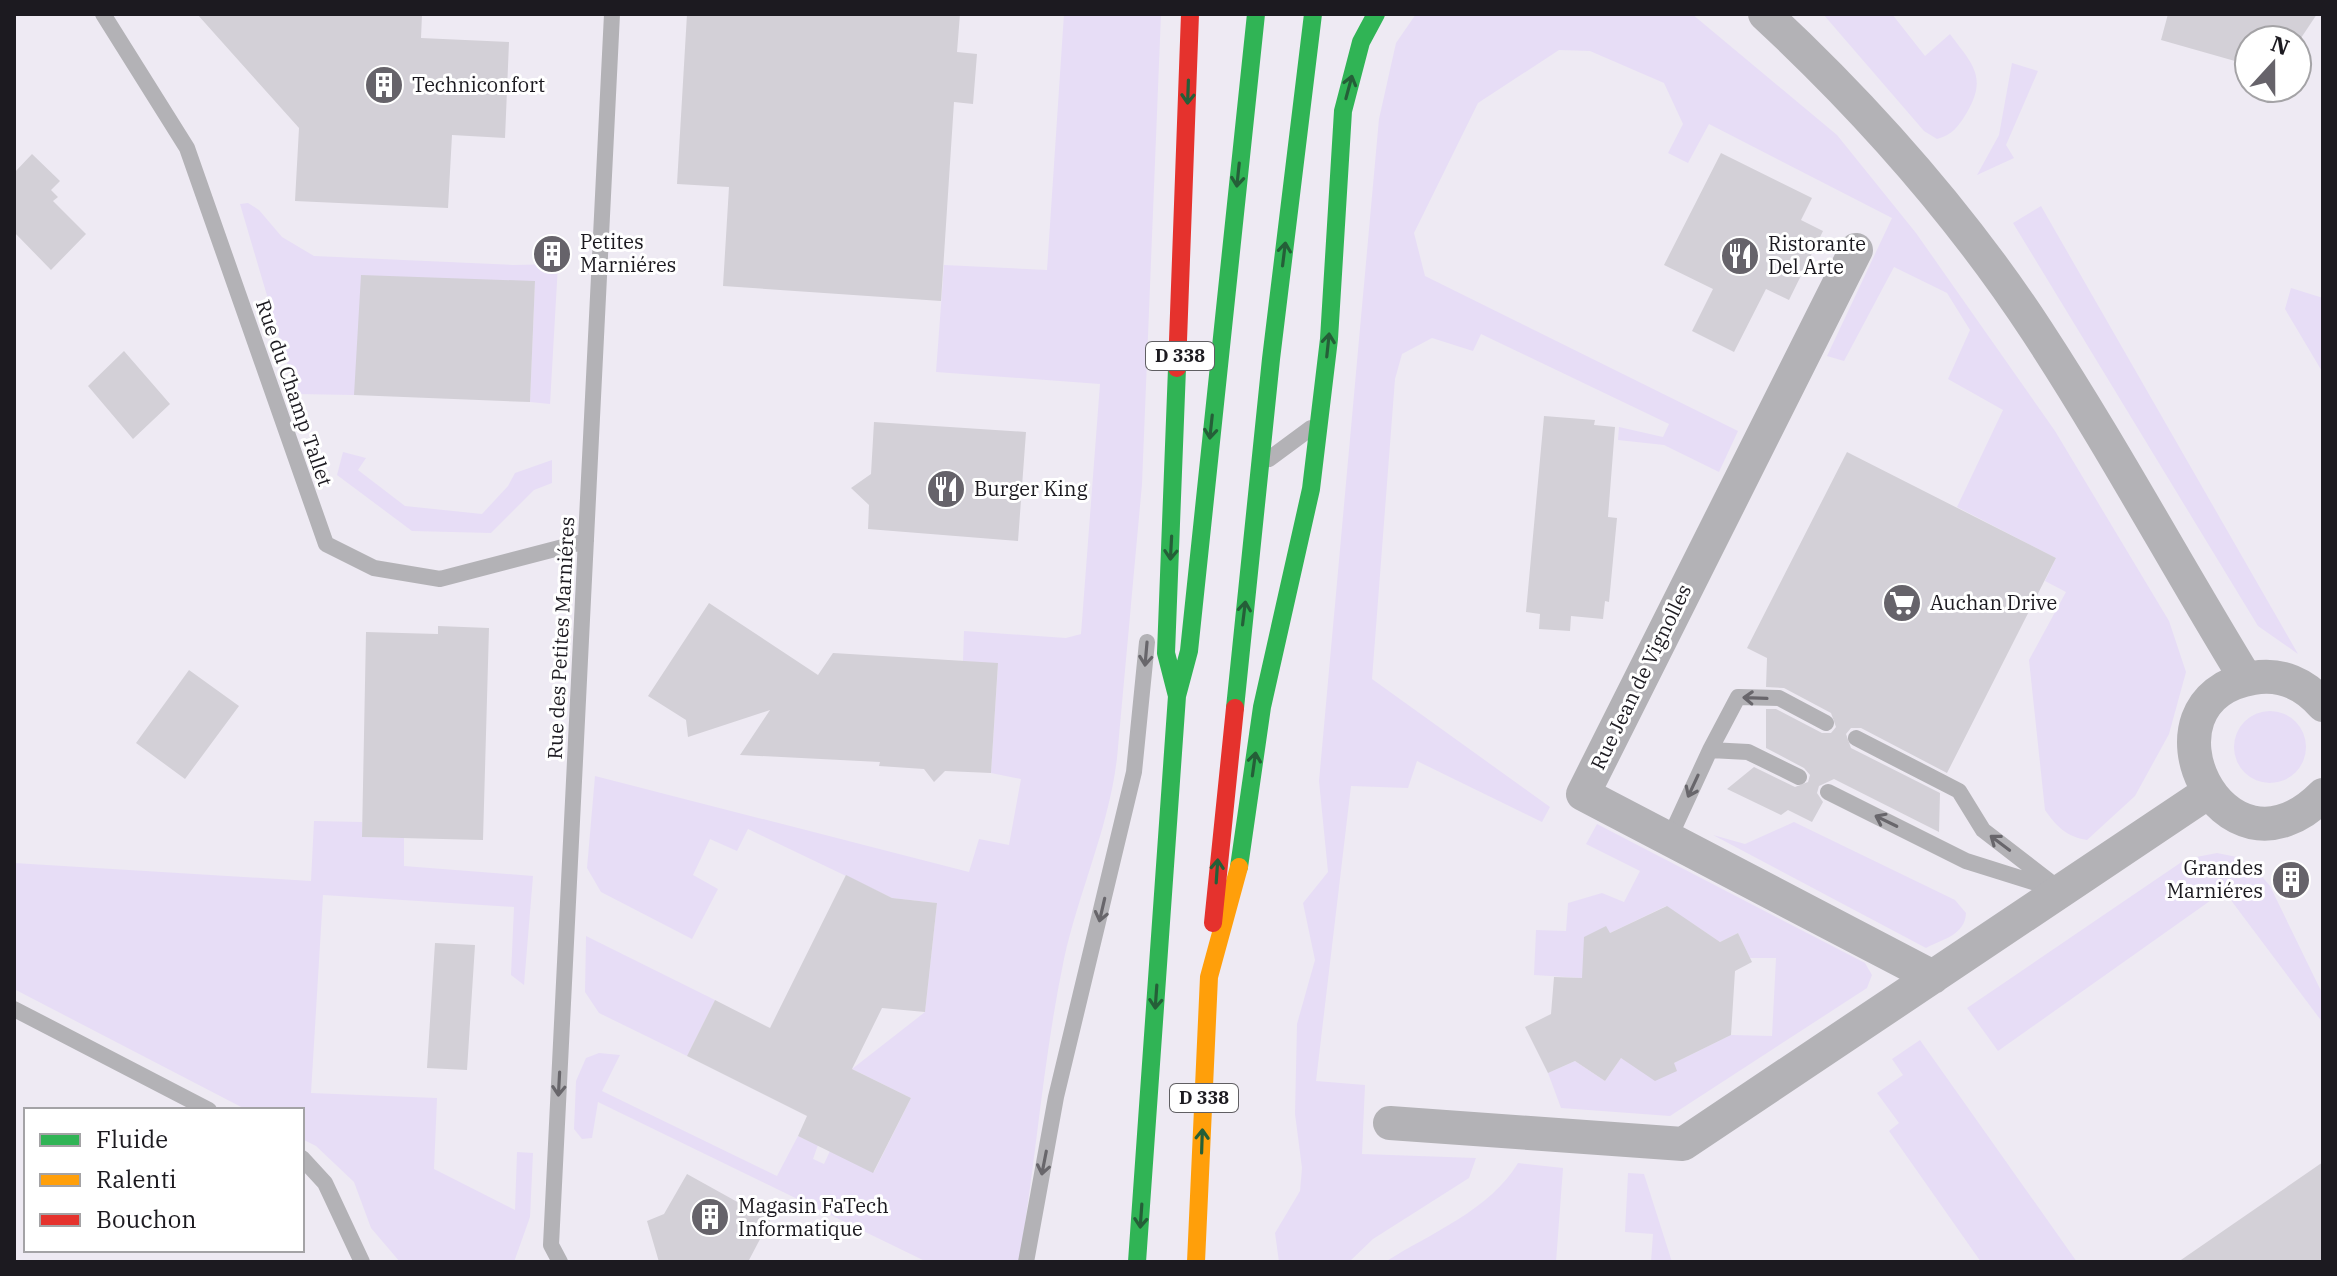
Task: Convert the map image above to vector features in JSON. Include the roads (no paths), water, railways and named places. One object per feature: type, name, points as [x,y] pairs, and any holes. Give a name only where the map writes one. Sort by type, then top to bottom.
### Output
[{"type":"main road","name":"D 338","points":[[1177,696],[1166,653],[1179,383],[1190,14]]},
{"type":"main road","name":"D 338","points":[[1137,1262],[1177,696],[1189,651],[1256,14]]},
{"type":"main road","name":"D 338","points":[[1196,1262],[1209,977],[1220,833],[1313,14]]},
{"type":"main road","name":"D 338","points":[[1209,977],[1238,876],[1262,707],[1311,489],[1329,339],[1335,197],[1343,111],[1361,42],[1376,14]]},
{"type":"street","points":[[1765,14],[1837,81],[1957,221],[2027,316],[2114,453],[2246,679]]},
{"type":"street","name":"Rue Jean de Vignolles","points":[[1856,250],[1583,794],[1933,977]]},
{"type":"street","points":[[2320,807],[2289,819],[2264,823],[2228,812],[2207,793],[2194,760],[2196,727],[2217,695],[2246,679],[2271,677],[2295,683],[2323,705]]},
{"type":"street","points":[[1390,1123],[1683,1144],[2207,793]]},
{"type":"lane","name":"Rue du Champ Tallet","points":[[103,14],[187,148],[326,544],[374,568],[440,579],[586,541]]},
{"type":"lane","name":"Rue des Petites Marniéres","points":[[560,1262],[551,1245],[612,14]]},
{"type":"lane","points":[[1026,1262],[1056,1097],[1134,772],[1157,516],[1179,383]]},
{"type":"lane","points":[[1261,464],[1319,423]]},
{"type":"lane","points":[[1669,839],[1738,697],[1779,698],[1826,723]]},
{"type":"lane","points":[[1856,738],[1959,791],[1983,830],[2062,891]]},
{"type":"lane","points":[[1710,750],[1748,752],[1799,777]]},
{"type":"lane","points":[[1828,792],[1966,861],[2062,891]]},
{"type":"lane","points":[[14,1009],[205,1108]]},
{"type":"lane","points":[[304,1160],[325,1183],[362,1262]]},
{"type":"place","name":"Techniconfort","points":[[384,85]]},
{"type":"place","name":"Petites Marniéres","points":[[552,254]]},
{"type":"place","name":"Ristorante Del Arte","points":[[1740,256]]},
{"type":"place","name":"Burger King","points":[[946,489]]},
{"type":"place","name":"Auchan Drive","points":[[1902,603]]},
{"type":"place","name":"Grandes Marniéres","points":[[2291,880]]},
{"type":"place","name":"Magasin FaTech Informatique","points":[[710,1217]]}]
